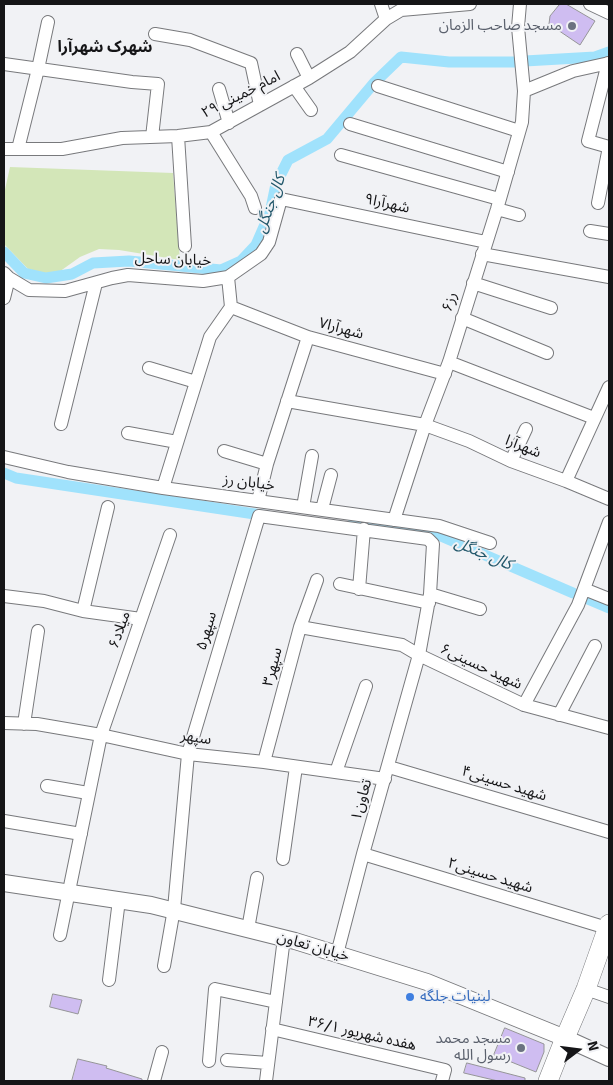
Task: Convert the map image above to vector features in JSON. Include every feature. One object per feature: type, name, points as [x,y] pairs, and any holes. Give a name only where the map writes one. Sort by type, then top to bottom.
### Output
[{"type":"main road","points":[[548,1081],[564,1038],[586,989],[608,926]]},
{"type":"street","points":[[381,4],[386,19]]},
{"type":"street","name":"امام خمینی ۲۹","points":[[4,149],[62,150],[122,138],[178,136],[211,132],[309,78],[350,52],[386,19],[401,10],[470,4]]},
{"type":"street","name":"رز۶","points":[[394,520],[425,425],[447,368],[522,122],[524,91],[518,26],[520,4]]},
{"type":"street","points":[[590,4],[609,13]]},
{"type":"street","points":[[18,149],[48,22]]},
{"type":"street","points":[[155,34],[190,40],[251,63],[260,105]]},
{"type":"street","points":[[297,54],[309,78]]},
{"type":"street","points":[[524,91],[573,71],[609,63],[588,141],[609,146],[598,203]]},
{"type":"street","points":[[4,64],[158,84],[152,137]]},
{"type":"street","points":[[294,86],[311,110]]},
{"type":"street","points":[[378,86],[519,130]]},
{"type":"street","points":[[219,89],[229,123]]},
{"type":"street","points":[[350,124],[508,172]]},
{"type":"street","points":[[211,132],[251,196],[255,208]]},
{"type":"street","points":[[178,136],[185,246]]},
{"type":"street","points":[[341,155],[498,204],[519,215]]},
{"type":"street","name":"شهرآرا۹","points":[[228,277],[262,254],[269,242],[281,198],[486,242]]},
{"type":"street","points":[[590,231],[609,234]]},
{"type":"street","points":[[482,254],[609,277]]},
{"type":"street","name":"خیابان ساحل","points":[[6,275],[29,290],[66,292],[128,274],[203,281],[228,277],[231,307]]},
{"type":"street","points":[[4,298],[6,275]]},
{"type":"street","points":[[61,424],[96,283]]},
{"type":"street","points":[[473,283],[551,308]]},
{"type":"street","points":[[163,488],[210,337],[231,307]]},
{"type":"street","name":"شهرآرا۷","points":[[231,307],[308,337],[447,368],[594,418]]},
{"type":"street","points":[[462,318],[547,354]]},
{"type":"street","points":[[258,501],[267,464],[308,337]]},
{"type":"street","points":[[149,368],[196,382]]},
{"type":"street","points":[[566,481],[609,387]]},
{"type":"street","name":"شهرآرا","points":[[287,401],[425,425],[469,441],[512,462],[609,499]]},
{"type":"street","points":[[512,462],[526,429]]},
{"type":"street","points":[[128,433],[177,442]]},
{"type":"street","points":[[224,451],[267,464]]},
{"type":"street","points":[[303,507],[312,456]]},
{"type":"street","name":"خیابان رز","points":[[4,458],[68,472],[163,488],[439,526],[490,543]]},
{"type":"street","points":[[322,510],[331,475]]},
{"type":"street","points":[[83,611],[108,507]]},
{"type":"street","name":"سپهر۵","points":[[164,966],[174,909],[188,754],[257,517],[364,529]]},
{"type":"street","points":[[524,704],[578,605],[609,522]]},
{"type":"street","points":[[358,589],[364,529]]},
{"type":"street","name":"شهید حسینی۶","points":[[364,529],[428,538],[433,544],[430,598],[419,655],[524,704],[609,728]]},
{"type":"street","name":"میلاد۶","points":[[60,935],[101,735],[170,535]]},
{"type":"street","name":"سپهر۳","points":[[264,762],[300,627],[317,580]]},
{"type":"street","points":[[340,584],[358,589],[430,598],[480,609]]},
{"type":"street","points":[[584,589],[609,599]]},
{"type":"street","points":[[4,596],[44,601],[83,611],[141,619]]},
{"type":"street","points":[[300,627],[402,645],[419,655]]},
{"type":"street","points":[[24,724],[38,631]]},
{"type":"street","points":[[559,715],[595,646]]},
{"type":"street","name":"تعاون۱","points":[[337,954],[419,655]]},
{"type":"street","points":[[336,772],[366,686]]},
{"type":"street","name":"سپهر","points":[[4,723],[37,724],[101,735],[188,754],[336,772],[387,773]]},
{"type":"street","points":[[283,859],[296,767]]},
{"type":"street","name":"شهید حسینی۴","points":[[387,773],[609,832]]},
{"type":"street","points":[[47,786],[88,794]]},
{"type":"street","points":[[4,822],[81,834]]},
{"type":"street","name":"شهید حسینی۲","points":[[363,854],[608,926]]},
{"type":"street","points":[[248,929],[257,878]]},
{"type":"street","name":"خیابان تعاون","points":[[4,883],[33,889],[69,892],[174,909],[284,938],[426,982],[609,1058]]},
{"type":"street","points":[[109,980],[119,900]]},
{"type":"street","points":[[266,1081],[284,938]]},
{"type":"street","points":[[208,1061],[215,989],[276,1002]]},
{"type":"street","points":[[586,989],[609,996]]},
{"type":"street","name":"هفده شهریور ۳۶/۱","points":[[272,1029],[443,1076]]},
{"type":"street","points":[[154,1081],[162,1052]]},
{"type":"street","points":[[227,1060],[268,1063]]},
{"type":"green space","points":[[10,167],[173,173],[180,260],[119,250],[99,249],[80,257],[59,272],[45,273],[28,269],[4,244],[4,194]]},
{"type":"building","name":"مسجد صاحب الزمان","points":[[566,4],[595,21],[580,45],[549,24],[550,16],[559,5]]},
{"type":"building","points":[[53,994],[82,1000],[78,1014],[50,1007]]},
{"type":"building","name":"مسجد محمد رسول الله","points":[[505,1028],[544,1044],[544,1052],[536,1072],[494,1055]]},
{"type":"building","points":[[78,1059],[107,1066],[106,1068],[142,1079],[142,1081],[72,1081]]},
{"type":"building","points":[[467,1063],[525,1078],[525,1081],[498,1081],[464,1073]]},
{"type":"waterway","name":"کال جنگل","points":[[525,61],[595,57],[609,52]]},
{"type":"waterway","name":"کال جنگل","points":[[4,252],[24,273],[46,278],[72,274],[93,263],[129,261],[221,270],[241,261],[256,245],[270,213],[276,184],[288,160],[327,139],[374,83],[401,57],[449,62],[516,62]]},
{"type":"waterway","name":"کال جنگل","points":[[4,473],[16,478],[268,516]]},
{"type":"waterway","name":"کال جنگل","points":[[353,523],[427,530],[573,593]]},
{"type":"waterway","points":[[583,597],[609,608]]},
{"type":"place","name":"مسجد صاحب الزمان","points":[[572,26]]},
{"type":"place","name":"لبنیات جلگه","points":[[410,997]]},
{"type":"place","name":"مسجد محمد رسول الله","points":[[521,1048]]},
{"type":"district","name":"شهرک شهرآرا","points":[[105,48]]}]
